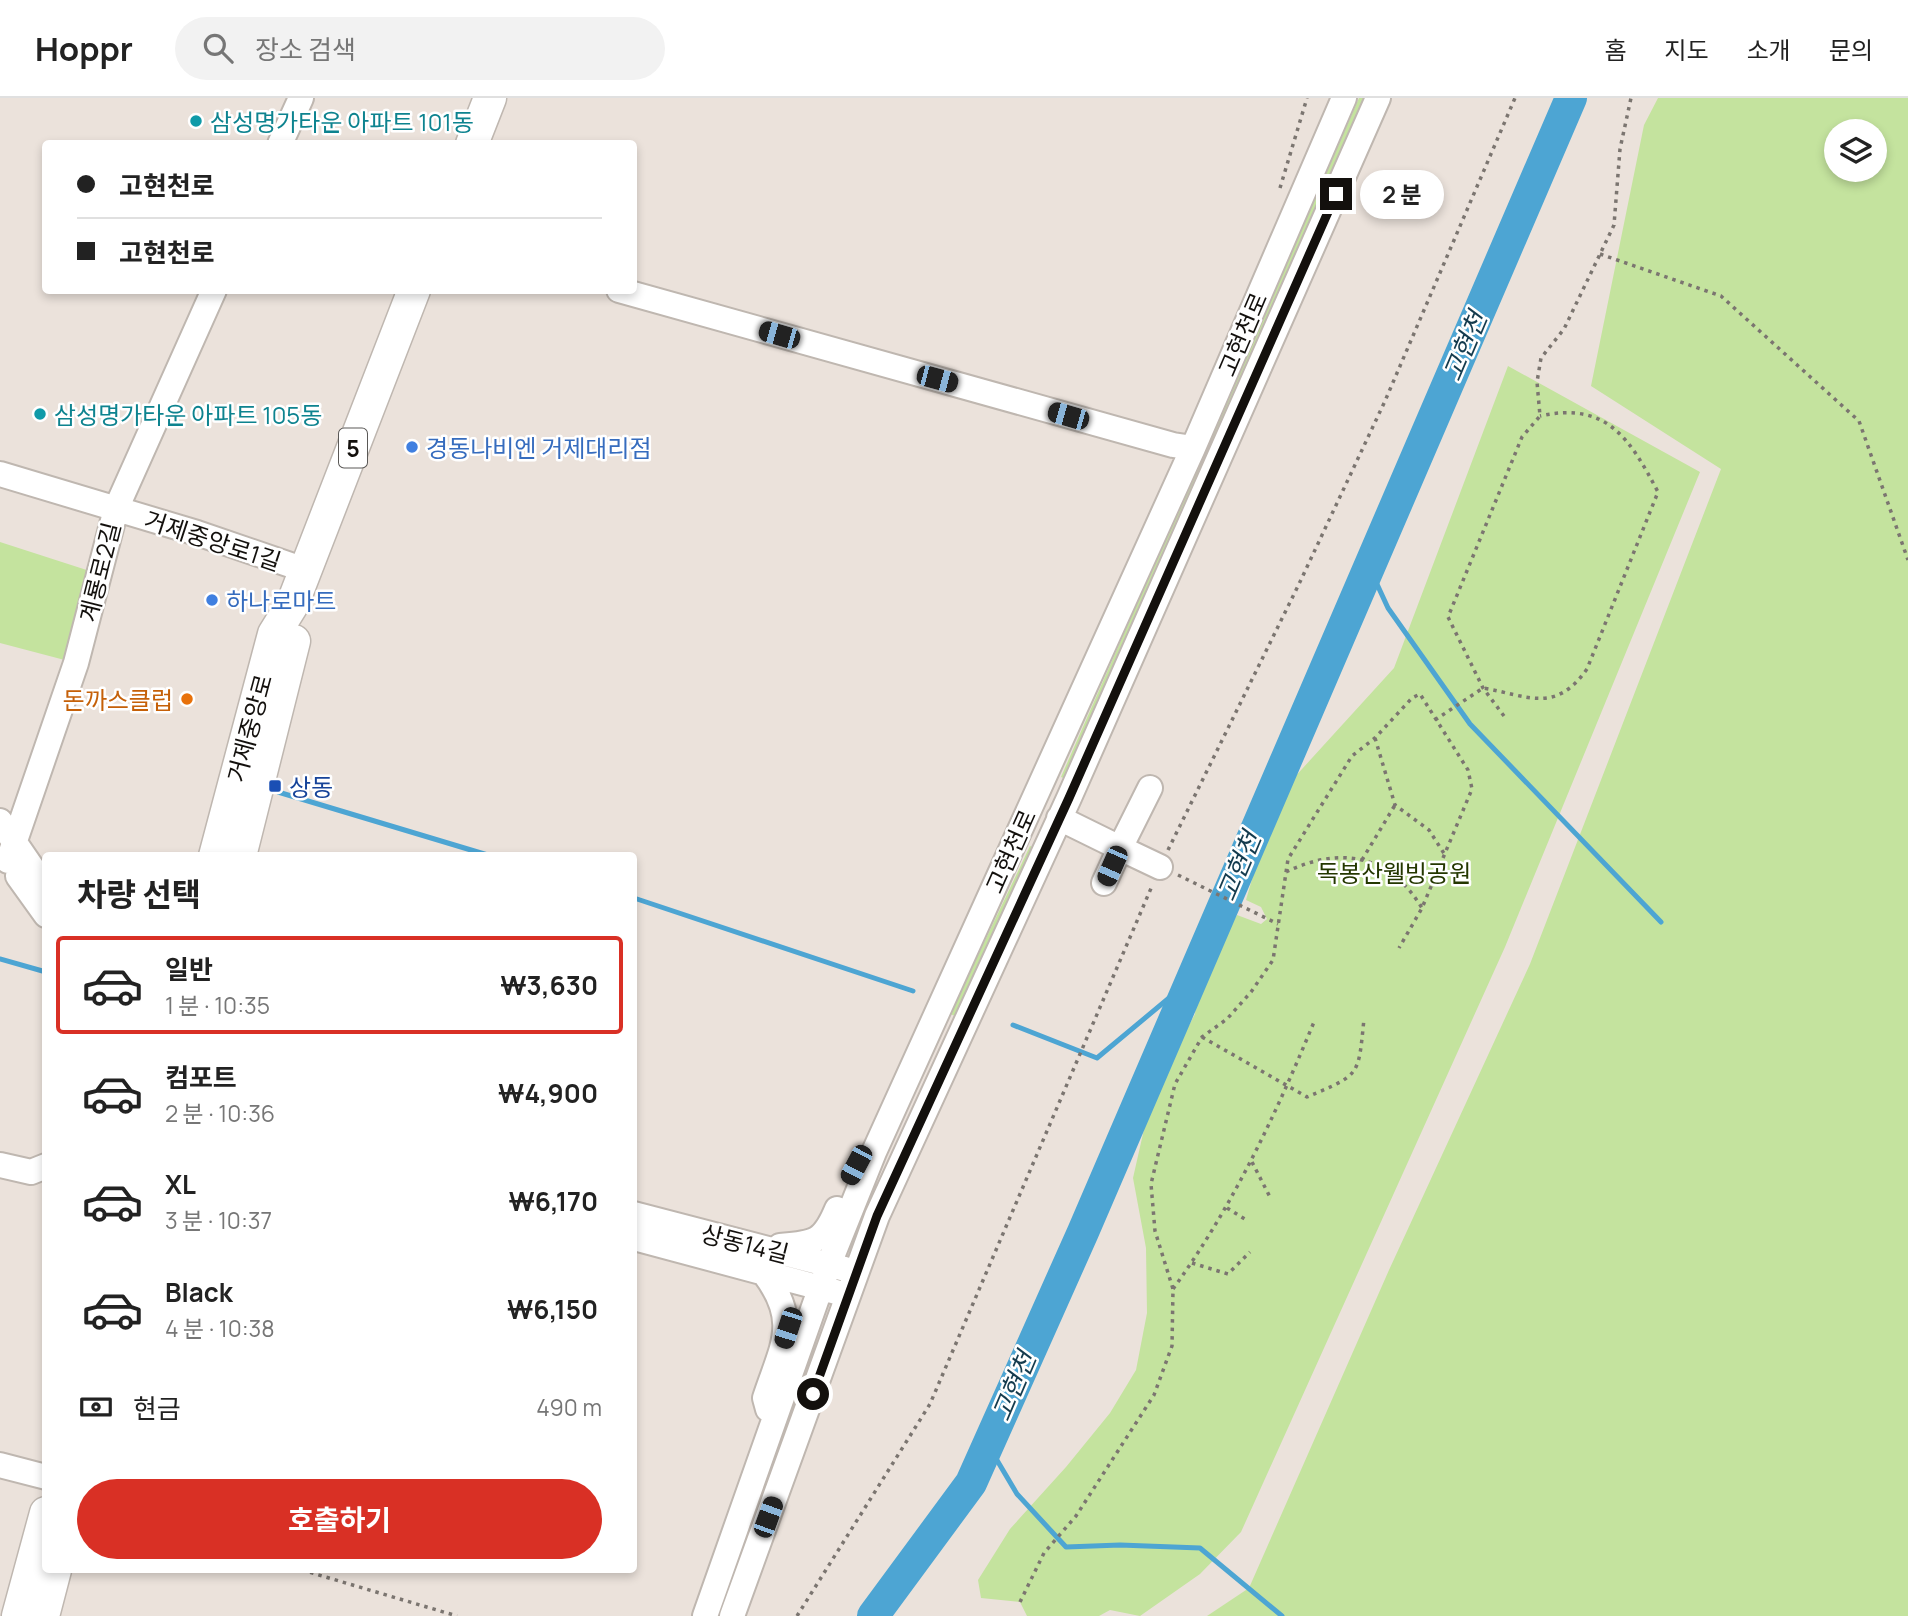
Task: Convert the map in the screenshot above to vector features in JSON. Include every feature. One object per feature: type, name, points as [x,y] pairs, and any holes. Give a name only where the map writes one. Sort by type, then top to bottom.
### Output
[{"type":"main road","points":[[474,140],[490,98]]},
{"type":"main road","name":"거제중앙로","points":[[216,852],[274,634],[292,605],[412,294]]},
{"type":"main road","name":"거제중앙로","points":[[241,852],[295,638],[292,605]]},
{"type":"main road","points":[[19,1616],[42,1528]]},
{"type":"main road","points":[[43,1616],[54,1573]]},
{"type":"street","points":[[282,140],[301,98]]},
{"type":"street","name":"고현천로","points":[[705,1616],[829,1264],[874,1152],[1193,447],[1344,98]]},
{"type":"street","name":"고현천로","points":[[732,1616],[877,1216],[1059,818],[1378,98]]},
{"type":"street","name":"계룡로2길","points":[[8,852],[76,663],[116,509],[212,294]]},
{"type":"street","points":[[634,294],[1160,442],[1193,447]]},
{"type":"street","name":"거제중앙로1길","points":[[0,474],[305,570]]},
{"type":"street","points":[[1104,883],[1150,788]]},
{"type":"street","points":[[1059,818],[1160,867]]},
{"type":"street","points":[[0,821],[8,852],[42,908]]},
{"type":"street","points":[[8,852],[42,884]]},
{"type":"street","points":[[771,1249],[807,1244],[822,1237],[830,1228],[856,1165],[874,1152]]},
{"type":"street","points":[[0,1165],[31,1172],[42,1168]]},
{"type":"street","name":"상동14길","points":[[637,1215],[829,1264],[853,1283]]},
{"type":"street","name":"상동14길","points":[[637,1239],[821,1288],[853,1283]]},
{"type":"street","points":[[764,1273],[780,1298],[788,1328],[765,1398],[775,1420]]},
{"type":"street","points":[[0,1465],[42,1476]]},
{"type":"path","points":[[797,1616],[930,1404],[1160,867],[1299,584],[1385,401],[1515,98]]},
{"type":"path","points":[[1540,416],[1537,382],[1541,358],[1564,329],[1614,225],[1620,149],[1631,98]]},
{"type":"path","points":[[1600,254],[1721,296],[1859,421],[1908,560]]},
{"type":"path","points":[[1435,720],[1483,688],[1532,698],[1552,699],[1574,687],[1587,669],[1658,492],[1635,448],[1613,428],[1590,415],[1565,411],[1540,416],[1522,437],[1448,617],[1483,688],[1504,716]]},
{"type":"path","points":[[1020,1602],[1044,1553],[1076,1516],[1154,1395],[1172,1346],[1173,1289],[1155,1231],[1151,1184],[1175,1084],[1202,1037],[1227,1019],[1251,992],[1273,960],[1288,859],[1352,756],[1375,738],[1412,698],[1420,694],[1472,779],[1472,789],[1422,908],[1399,948]]},
{"type":"path","points":[[1375,738],[1395,805],[1429,830],[1446,855]]},
{"type":"path","points":[[1362,860],[1395,805]]},
{"type":"path","points":[[1286,872],[1307,862],[1337,855],[1362,860],[1391,873],[1411,890],[1422,908]]},
{"type":"path","points":[[1160,867],[1278,924]]},
{"type":"path","points":[[1202,1037],[1307,1097],[1347,1080],[1359,1068],[1364,1019]]},
{"type":"path","points":[[1173,1289],[1227,1208],[1252,1162],[1314,1022]]},
{"type":"path","points":[[1252,1162],[1271,1199]]},
{"type":"path","points":[[1227,1208],[1248,1221]]},
{"type":"path","points":[[1192,1263],[1228,1274],[1250,1252]]},
{"type":"path","points":[[312,1573],[457,1616]]},
{"type":"green space","points":[[1359,98],[1368,98],[1068,780],[1061,777]]},
{"type":"green space","points":[[1658,98],[1908,98],[1908,1616],[1207,1616],[1249,1588],[1389,1270],[1530,964],[1721,469],[1591,386],[1644,125]]},
{"type":"green space","name":"독봉산웰빙공원","points":[[1508,366],[1700,472],[1505,947],[1241,1532],[1200,1574],[1140,1616],[1110,1610],[1099,1616],[1027,1616],[1020,1602],[981,1598],[978,1580],[1010,1529],[1110,1413],[1136,1370],[1147,1313],[1146,1248],[1133,1178],[1147,1116],[1170,1061],[1195,1014],[1197,988],[1237,915],[1261,924],[1267,919],[1261,907],[1246,900],[1266,831],[1292,780],[1394,668]]},
{"type":"green space","points":[[0,542],[99,574],[76,663],[0,643]]},
{"type":"green space","points":[[1030,846],[1037,849],[958,1017],[950,1014]]},
{"type":"waterway","name":"고현천","points":[[873,1616],[971,1483],[1083,1232],[1571,98]]},
{"type":"waterway","points":[[1370,569],[1388,608],[1470,724],[1661,922]]},
{"type":"waterway","points":[[278,792],[478,852]]},
{"type":"waterway","points":[[637,899],[913,991]]},
{"type":"waterway","points":[[0,959],[42,971]]},
{"type":"waterway","points":[[1013,1025],[1097,1058],[1193,978]]},
{"type":"waterway","points":[[988,1445],[1017,1494],[1066,1547],[1120,1545],[1200,1548],[1282,1616]]},
{"type":"place","name":"삼성명가타운 아파트 101동","points":[[196,121]]},
{"type":"place","name":"삼성명가타운 아파트 105동","points":[[40,414]]},
{"type":"place","name":"경동나비엔 거제대리점","points":[[412,447]]},
{"type":"place","name":"하나로마트","points":[[212,600]]},
{"type":"place","name":"돈까스클럽","points":[[187,699]]},
{"type":"place","name":"상동","points":[[275,786]]},
{"type":"route","points":[[813,1394],[877,1216],[1069,798],[1336,194]]}]
